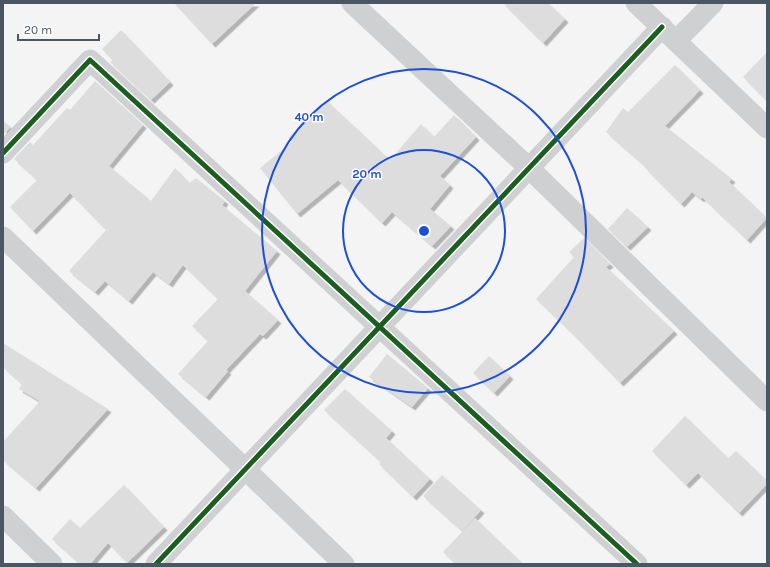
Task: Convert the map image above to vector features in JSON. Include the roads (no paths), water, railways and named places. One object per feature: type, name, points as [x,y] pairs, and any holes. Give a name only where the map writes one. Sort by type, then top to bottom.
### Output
[{"type":"street","points":[[352,3],[529,168],[767,401]]},
{"type":"street","points":[[636,3],[767,128]]},
{"type":"street","points":[[156,564],[529,168],[669,34],[713,3]]},
{"type":"street","points":[[3,153],[90,60],[637,564]]},
{"type":"street","points":[[3,238],[344,564]]},
{"type":"street","points":[[3,516],[52,564]]}]
